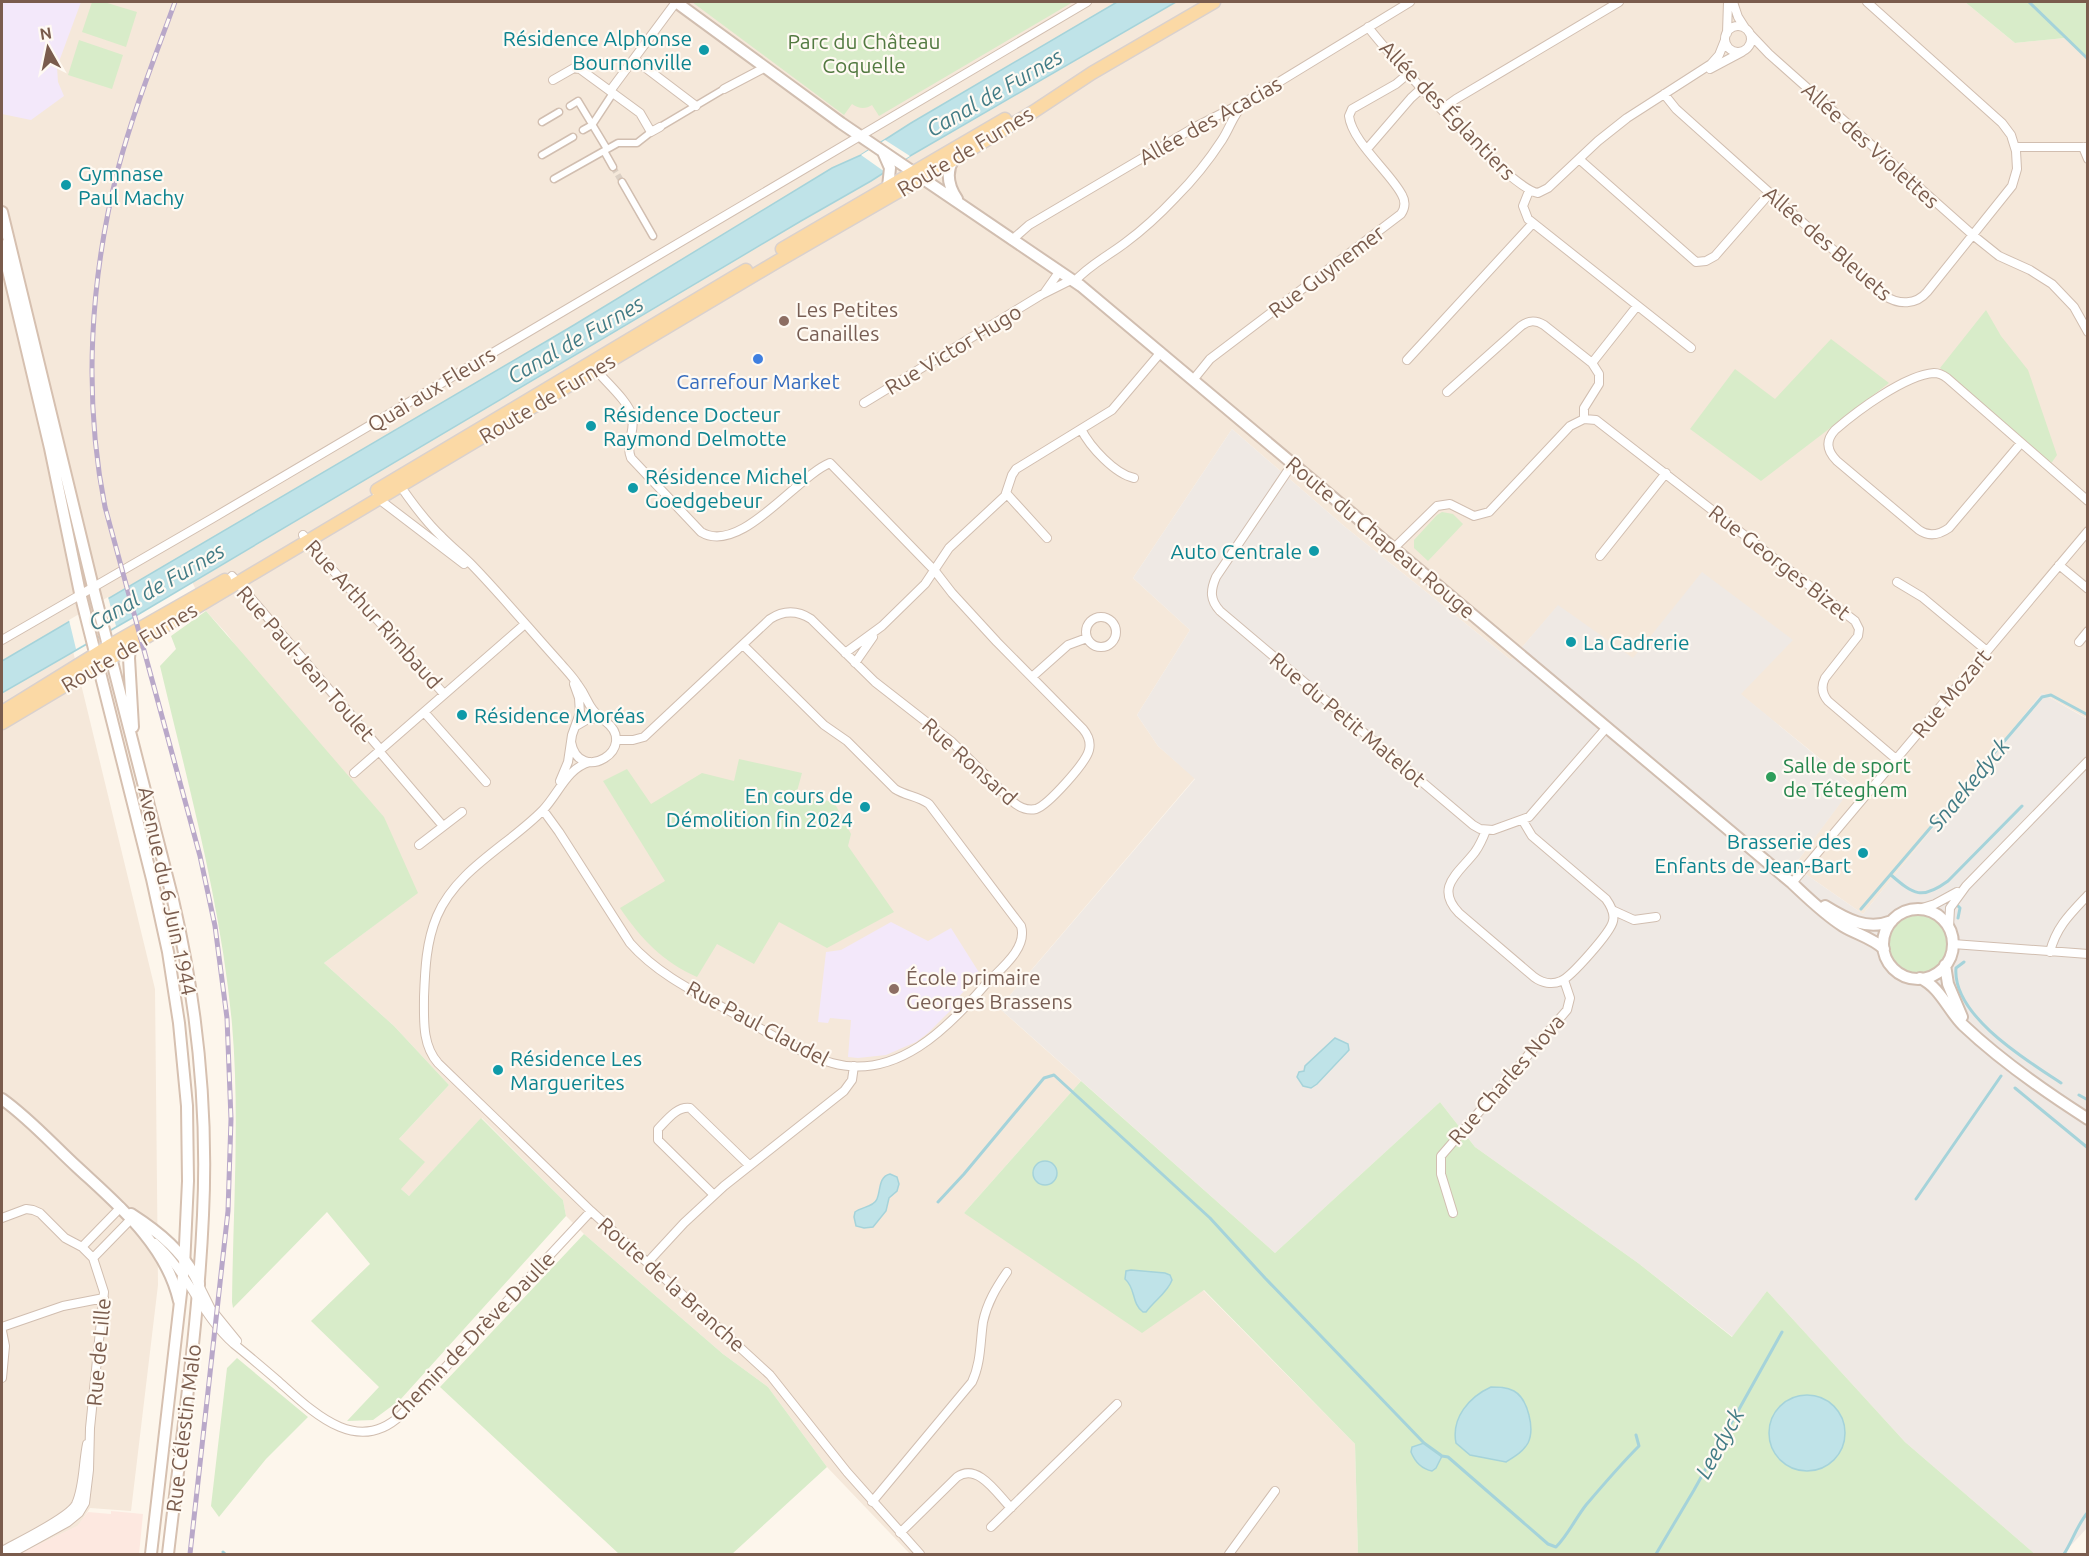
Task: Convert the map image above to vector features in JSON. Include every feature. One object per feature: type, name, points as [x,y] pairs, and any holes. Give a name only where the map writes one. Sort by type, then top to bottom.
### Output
[{"type":"main road","name":"Route du Chapeau Rouge","points":[[676,2],[861,138],[1073,281],[1161,352],[1831,918],[1884,949]]},
{"type":"main road","name":"Route de Furnes","points":[[2,723],[110,652],[888,187],[953,160],[1092,73],[1214,2]]},
{"type":"main road","name":"Route de Furnes","points":[[592,365],[919,175],[1036,101],[1092,73]]},
{"type":"main road","points":[[883,152],[890,172],[888,187]]},
{"type":"main road","points":[[953,160],[949,169],[949,182],[961,204]]},
{"type":"main road","name":"Avenue du 6 Juin 1944","points":[[2,212],[94,591],[182,937],[198,1050],[204,1165],[204,1215],[199,1284]]},
{"type":"main road","name":"Avenue du 6 Juin 1944","points":[[2,245],[52,457],[83,605],[163,924],[179,1023],[188,1135],[185,1259]]},
{"type":"main road","name":"Route de Furnes","points":[[110,652],[130,647],[234,579]]},
{"type":"main road","points":[[130,647],[133,742]]},
{"type":"main road","name":"Route de Furnes","points":[[2,712],[97,660]]},
{"type":"main road","name":"Route du Chapeau Rouge","points":[[1792,883],[1823,905],[1855,922],[1878,926],[1892,921]]},
{"type":"main road","points":[[1919,909],[1936,914],[1949,927],[1953,944],[1951,956],[1945,965],[1935,974],[1920,978],[1908,977],[1894,969],[1884,949],[1885,933],[1892,921],[1905,912],[1919,909]]},
{"type":"main road","points":[[1945,965],[1946,980],[1954,1002],[1974,1034]]},
{"type":"main road","points":[[1920,978],[1934,987],[1956,1017],[1974,1034],[2022,1074],[2088,1119]]},
{"type":"main road","name":"Rue Célestin Malo","points":[[2,1099],[28,1119],[133,1218],[163,1237],[185,1259],[199,1284],[168,1554]]},
{"type":"main road","name":"Rue Célestin Malo","points":[[133,1218],[168,1267],[180,1305]]},
{"type":"main road","name":"Rue Célestin Malo","points":[[151,1554],[185,1259]]},
{"type":"street","points":[[583,130],[592,125],[611,92],[676,2]]},
{"type":"street","name":"Quai aux Fleurs","points":[[3,637],[81,593],[94,591],[1087,2]]},
{"type":"street","name":"Allée des Acacias","points":[[1012,240],[1029,225],[1195,127],[1256,96],[1410,2]]},
{"type":"street","points":[[1442,109],[1619,2]]},
{"type":"street","points":[[1728,2],[1726,37],[1731,50],[1744,50]]},
{"type":"street","name":"Allée des Violettes","points":[[1733,2],[1748,31],[1769,54],[1974,236]]},
{"type":"street","points":[[1867,2],[2002,123],[2009,132],[2015,147],[2085,147],[2088,159]]},
{"type":"street","name":"Allée des Églantiers","points":[[1368,27],[1488,157],[1529,191],[1522,206],[1525,214],[1533,223]]},
{"type":"street","points":[[1529,191],[1538,194],[1543,191],[1627,118],[1698,74],[1744,50],[1751,44],[1748,31],[1735,27],[1726,37],[1717,58],[1698,74]]},
{"type":"street","name":"Allée des Violettes","points":[[1744,50],[1758,49],[1769,54]]},
{"type":"street","points":[[634,59],[696,106]]},
{"type":"street","points":[[553,80],[578,68],[640,113],[651,132]]},
{"type":"street","points":[[554,179],[622,141],[637,143],[651,132],[764,68]]},
{"type":"street","name":"Rue Guynemer","points":[[1193,380],[1210,359],[1401,214],[1404,205],[1403,196],[1350,124],[1349,114],[1355,107],[1396,84],[1409,73]]},
{"type":"street","points":[[1367,149],[1422,88]]},
{"type":"street","name":"Allée des Bleuets","points":[[1664,94],[1676,110],[1885,296],[1896,302],[1910,302],[1923,297],[1974,236],[2012,186],[2017,169],[2015,147]]},
{"type":"street","name":"Rue Victor Hugo","points":[[864,403],[1041,295],[1073,281],[1132,237],[1164,209],[1197,174],[1227,132],[1236,113],[1256,96]]},
{"type":"street","points":[[570,106],[578,101],[613,167]]},
{"type":"street","points":[[542,122],[559,112]]},
{"type":"street","points":[[1216,116],[1224,121],[1227,132]]},
{"type":"street","points":[[542,155],[573,137]]},
{"type":"street","points":[[1579,159],[1696,262],[1706,261],[1715,256],[1770,193]]},
{"type":"street","points":[[622,182],[653,236]]},
{"type":"street","points":[[1407,360],[1533,223],[1691,348]]},
{"type":"street","points":[[1974,236],[1999,256],[2030,270],[2052,284],[2072,303],[2088,332]]},
{"type":"street","name":"Rue Victor Hugo","points":[[1041,295],[1059,272]]},
{"type":"street","points":[[1592,363],[1637,306]]},
{"type":"street","points":[[1394,548],[1437,506],[1450,504],[1474,516],[1490,512],[1570,426],[1584,419],[1584,408],[1599,384],[1599,374],[1592,363],[1544,325],[1529,321],[1447,392]]},
{"type":"street","points":[[844,652],[867,639],[922,587],[949,548],[1007,494],[1011,475],[1016,469],[1112,410],[1161,352]]},
{"type":"street","name":"Rue Ronsard","points":[[592,365],[631,412],[633,427],[628,446],[631,458],[705,534],[717,537],[730,535],[772,508],[813,471],[830,463],[935,571],[991,636],[1086,733],[1090,747],[1084,761],[1049,801],[1042,807],[1022,808],[1014,803],[952,742],[875,682],[855,663]]},
{"type":"street","points":[[2020,443],[1949,528],[1930,535],[1919,530],[1837,461],[1828,446],[1830,436],[1835,430],[1880,396],[1903,384],[1934,373],[1947,378],[2088,501]]},
{"type":"street","name":"Rue Georges Bizet","points":[[1584,419],[1593,419],[1602,423],[1855,621],[1859,629],[1858,636],[1825,678],[1823,693],[1828,701],[1896,759]]},
{"type":"street","points":[[1081,429],[1089,443],[1118,471],[1134,478]]},
{"type":"street","name":"Rue du Petit Matelot","points":[[1293,463],[1216,577],[1211,591],[1215,605],[1473,825],[1486,830]]},
{"type":"street","points":[[1600,556],[1666,473]]},
{"type":"street","points":[[397,481],[439,534],[484,578],[569,674],[580,687],[590,708],[612,728],[616,740],[614,750],[601,761],[590,762],[573,770],[549,803]]},
{"type":"street","points":[[377,494],[484,578]]},
{"type":"street","points":[[1007,494],[1047,538]]},
{"type":"street","name":"Rue Mozart","points":[[1792,883],[2088,531]]},
{"type":"street","name":"Rue Arthur Rimbaud","points":[[305,537],[444,694]]},
{"type":"street","points":[[2059,566],[2088,589]]},
{"type":"street","name":"Rue Paul-Jean Toulet","points":[[234,579],[443,826]]},
{"type":"street","points":[[1897,582],[1922,597],[1987,651]]},
{"type":"street","points":[[616,740],[645,737],[743,645],[781,613],[794,612],[808,618],[855,663],[882,626]]},
{"type":"street","points":[[354,773],[525,624]]},
{"type":"street","points":[[2079,642],[2088,632]]},
{"type":"street","points":[[1032,677],[1068,645],[1087,638]]},
{"type":"street","name":"Rue Paul Claudel","points":[[543,810],[622,933],[644,958],[683,985],[793,1046],[829,1062],[854,1066],[880,1063],[918,1048],[940,1032],[975,997],[1019,946],[1023,934],[1017,919],[932,807],[921,799],[895,789],[850,744],[824,725],[743,645]]},
{"type":"street","points":[[549,803],[565,770],[579,716],[577,691],[569,674]]},
{"type":"street","points":[[424,712],[486,782]]},
{"type":"street","points":[[575,727],[588,719],[603,720]]},
{"type":"street","points":[[1522,821],[1532,836],[1603,897],[1612,910],[1613,920],[1609,930],[1575,971],[1564,980],[1552,983],[1538,980],[1459,913],[1450,902],[1448,891],[1451,881],[1479,846],[1486,830],[1522,821],[1536,813],[1607,727]]},
{"type":"street","points":[[571,742],[577,755],[590,762]]},
{"type":"street","points":[[1949,927],[1950,908],[1966,886],[2088,761]]},
{"type":"street","name":"Route de la Branche","points":[[549,803],[464,878],[441,907],[432,930],[426,962],[424,1021],[427,1042],[435,1060],[591,1210],[770,1375],[872,1502],[920,1554]]},
{"type":"street","points":[[419,845],[462,812]]},
{"type":"street","points":[[1919,909],[1941,901],[1966,886]]},
{"type":"street","points":[[2050,952],[2060,926],[2088,895]]},
{"type":"street","points":[[1612,910],[1634,920],[1656,916]]},
{"type":"street","points":[[1953,944],[2088,954]]},
{"type":"street","name":"Rue Charles Nova","points":[[1453,1213],[1441,1174],[1441,1156],[1569,1007],[1569,994],[1564,980]]},
{"type":"street","points":[[648,1262],[714,1195],[844,1091],[852,1080],[854,1066]]},
{"type":"street","points":[[714,1195],[657,1138],[659,1128],[676,1111],[682,1107],[690,1108],[748,1166]]},
{"type":"street","points":[[82,1247],[121,1207]]},
{"type":"street","name":"Rue de Lille","points":[[2,1218],[26,1209],[44,1216],[69,1241],[82,1247],[93,1258],[103,1283],[104,1298],[90,1428],[79,1496],[73,1509],[61,1518],[2,1551]]},
{"type":"street","name":"Chemin de Drève Daulle","points":[[339,1427],[358,1432],[370,1432],[381,1429],[397,1419],[591,1210]]},
{"type":"street","points":[[93,1258],[133,1218]]},
{"type":"street","name":"Rue Célestin Malo","points":[[139,1229],[161,1248],[183,1274],[197,1300],[225,1336],[304,1403],[327,1421],[339,1427]]},
{"type":"street","points":[[872,1502],[969,1387],[978,1366],[987,1307],[995,1289],[1007,1272]]},
{"type":"street","name":"Rue Célestin Malo","points":[[183,1274],[190,1275],[199,1284],[211,1309],[247,1354]]},
{"type":"street","points":[[2,1378],[5,1347],[2,1329],[54,1308],[79,1301],[104,1298]]},
{"type":"street","points":[[991,1527],[1117,1404]]},
{"type":"street","name":"Rue de Lille","points":[[10,1554],[68,1522],[80,1511],[87,1493],[90,1428]]},
{"type":"street","points":[[900,1533],[957,1477],[964,1473],[970,1472],[979,1476],[1011,1508]]},
{"type":"street","points":[[1229,1554],[1275,1491]]},
{"type":"shaded area","points":[[2,2],[1965,2],[2015,43],[2065,38],[2087,59],[2087,714],[2085,717],[2042,693],[1863,914],[1794,866],[1853,785],[1740,694],[1792,640],[1632,658],[1558,606],[1511,660],[1344,526],[1232,429],[1133,578],[1190,630],[1137,715],[1158,746],[1195,778],[999,1008],[1081,1081],[964,1213],[1203,1290],[1355,1444],[1358,1554],[910,1554],[827,1467],[768,1387],[723,1354],[584,1234],[566,1216],[563,1200],[482,1118],[409,1196],[401,1189],[399,1139],[449,1085],[394,1026],[324,963],[417,893],[227,634],[206,611],[185,567],[2,674]]},
{"type":"shaded area","points":[[2,2],[81,2],[57,67],[58,82],[64,96],[31,120],[2,114]]},
{"type":"shaded area","points":[[1232,429],[1344,526],[1511,660],[1558,605],[1633,658],[1702,572],[1793,640],[1741,694],[1853,786],[1794,866],[1863,914],[2042,693],[2087,719],[2087,1528],[2063,1554],[2035,1554],[1905,1442],[1767,1291],[1733,1337],[1638,1263],[1475,1147],[1440,1102],[1275,1253],[999,1008],[1195,779],[1158,746],[1137,715],[1190,630],[1133,578]]},
{"type":"shaded area","points":[[73,651],[155,989],[158,1285],[131,1511],[90,1508],[78,1526],[19,1554],[2,1554],[2,693]]},
{"type":"shaded area","name":"École primaire Georges Brassens","points":[[891,922],[928,941],[951,928],[980,974],[952,1004],[953,1008],[916,1042],[886,1055],[848,1057],[851,1020],[830,1018],[828,1023],[818,1022],[826,952],[841,950]]},
{"type":"shaded area","points":[[111,1511],[143,1514],[139,1554],[19,1554],[77,1526],[88,1512],[111,1514]]},
{"type":"green space","points":[[92,2],[104,2],[137,12],[126,47],[82,32]]},
{"type":"green space","name":"Parc du Château Coquelle","points":[[692,2],[1073,2],[879,116],[872,105],[862,108],[852,104],[844,115]]},
{"type":"green space","points":[[1965,2],[2087,2],[2087,59],[2065,38],[2015,43]]},
{"type":"green space","points":[[79,40],[123,55],[112,89],[68,75]]},
{"type":"green space","points":[[1986,310],[2001,336],[2028,370],[2057,455],[2050,465],[1940,368]]},
{"type":"green space","points":[[1831,339],[1889,383],[1761,481],[1690,429],[1735,369],[1775,399]]},
{"type":"green space","points":[[1442,512],[1453,514],[1463,524],[1428,561],[1414,548],[1414,540]]},
{"type":"green space","points":[[206,611],[384,817],[418,893],[324,963],[394,1026],[449,1085],[399,1139],[425,1162],[401,1189],[409,1196],[481,1118],[563,1200],[566,1216],[400,1400],[373,1420],[347,1421],[379,1387],[311,1321],[370,1264],[327,1212],[233,1308],[236,1093],[227,979],[212,889],[160,666],[176,649],[171,636]]},
{"type":"green space","points":[[739,759],[802,773],[796,795],[834,802],[851,834],[848,846],[894,912],[827,948],[779,922],[754,964],[717,944],[697,977],[663,957],[636,930],[620,908],[665,881],[603,781],[627,769],[651,804],[702,773],[734,781]]},
{"type":"green space","points":[[1918,915],[1929,917],[1942,928],[1947,944],[1945,955],[1934,968],[1918,973],[1907,971],[1894,960],[1889,944],[1891,933],[1902,920]]},
{"type":"green space","points":[[1081,1081],[1275,1253],[1440,1102],[1475,1147],[1638,1263],[1732,1337],[1767,1291],[1905,1442],[2035,1554],[1358,1554],[1355,1444],[1204,1290],[1142,1333],[964,1213]]},
{"type":"green space","points":[[584,1234],[723,1354],[768,1387],[827,1467],[732,1554],[619,1554],[440,1387]]},
{"type":"green space","points":[[237,1358],[308,1417],[266,1459],[219,1517],[211,1506],[227,1368]]},
{"type":"water","name":"Canal de Furnes","points":[[1117,2],[1176,2],[910,156],[2,693],[2,661],[574,325],[832,168],[861,155],[911,123]]},
{"type":"water","points":[[1335,1038],[1348,1044],[1349,1050],[1317,1084],[1311,1088],[1303,1086],[1297,1077],[1299,1072],[1304,1071],[1305,1066]]},
{"type":"water","points":[[1045,1161],[1050,1162],[1056,1168],[1056,1178],[1050,1184],[1045,1185],[1040,1184],[1034,1178],[1033,1173],[1034,1168],[1040,1162]]},
{"type":"water","points":[[890,1174],[897,1177],[899,1184],[897,1191],[889,1198],[886,1211],[873,1227],[856,1226],[855,1212],[875,1202],[883,1178]]},
{"type":"water","points":[[1126,1271],[1165,1273],[1170,1275],[1172,1280],[1146,1312],[1139,1308],[1131,1287],[1125,1279]]},
{"type":"water","points":[[1491,1387],[1514,1391],[1523,1401],[1529,1415],[1531,1430],[1528,1443],[1521,1452],[1506,1462],[1470,1455],[1456,1443],[1456,1425],[1463,1409],[1476,1396]]},
{"type":"water","points":[[1807,1395],[1821,1398],[1834,1406],[1842,1419],[1845,1433],[1842,1447],[1834,1460],[1821,1468],[1807,1471],[1793,1468],[1780,1460],[1772,1447],[1769,1433],[1772,1419],[1780,1406],[1793,1398]]},
{"type":"water","points":[[1424,1443],[1442,1456],[1432,1471],[1419,1464],[1411,1452],[1412,1447]]},
{"type":"pier","points":[[885,140],[910,156],[885,172],[861,155]]},
{"type":"pier","points":[[108,597],[116,626],[76,649],[69,620]]},
{"type":"waterway","points":[[2029,2],[2088,59]]},
{"type":"waterway","name":"Snaekedyck","points":[[1861,909],[2042,697],[2051,695],[2088,715]]},
{"type":"waterway","points":[[1891,875],[1918,893],[1925,893],[1939,887],[1948,881],[2022,806]]},
{"type":"waterway","points":[[1957,905],[1960,908],[1958,918]]},
{"type":"waterway","points":[[1964,962],[1956,968],[1958,985],[1966,1003],[1978,1019],[2011,1049],[2061,1083]]},
{"type":"waterway","points":[[938,1202],[1044,1078],[1054,1075],[1210,1218],[1424,1443],[1442,1456],[1448,1457],[1548,1544],[1556,1547],[1586,1505],[1639,1446],[1636,1435]]},
{"type":"waterway","points":[[1916,1199],[2001,1076]]},
{"type":"waterway","points":[[2015,1088],[2088,1148]]},
{"type":"waterway","points":[[2079,1095],[2088,1100]]},
{"type":"waterway","name":"Leedyck","points":[[1656,1554],[1782,1332]]},
{"type":"waterway","points":[[2064,1554],[2088,1512]]},
{"type":"tunnel","points":[[613,167],[622,182]]},
{"type":"railway","points":[[175,2],[130,127],[118,169],[101,253],[96,295],[92,380],[98,465],[105,507],[200,856],[215,926],[227,1018],[231,1119],[228,1211],[190,1554]]},
{"type":"place","name":"Résidence Alphonse Bournonville","points":[[704,50]]},
{"type":"place","name":"Gymnase Paul Machy","points":[[66,185]]},
{"type":"place","name":"Les Petites Canailles","points":[[784,321]]},
{"type":"place","name":"Carrefour Market","points":[[758,359]]},
{"type":"place","name":"Résidence Docteur Raymond Delmotte","points":[[591,426]]},
{"type":"place","name":"Résidence Michel Goedgebeur","points":[[633,488]]},
{"type":"place","name":"Auto Centrale","points":[[1314,551]]},
{"type":"place","name":"La Cadrerie","points":[[1571,642]]},
{"type":"place","name":"Résidence Moréas","points":[[462,715]]},
{"type":"place","name":"Salle de sport de Téteghem","points":[[1771,777]]},
{"type":"place","name":"En cours de Démolition fin 2024","points":[[865,807]]},
{"type":"place","name":"Brasserie des Enfants de Jean-Bart","points":[[1863,853]]},
{"type":"place","name":"École primaire Georges Brassens","points":[[894,989]]},
{"type":"place","name":"Résidence Les Marguerites","points":[[498,1070]]}]
